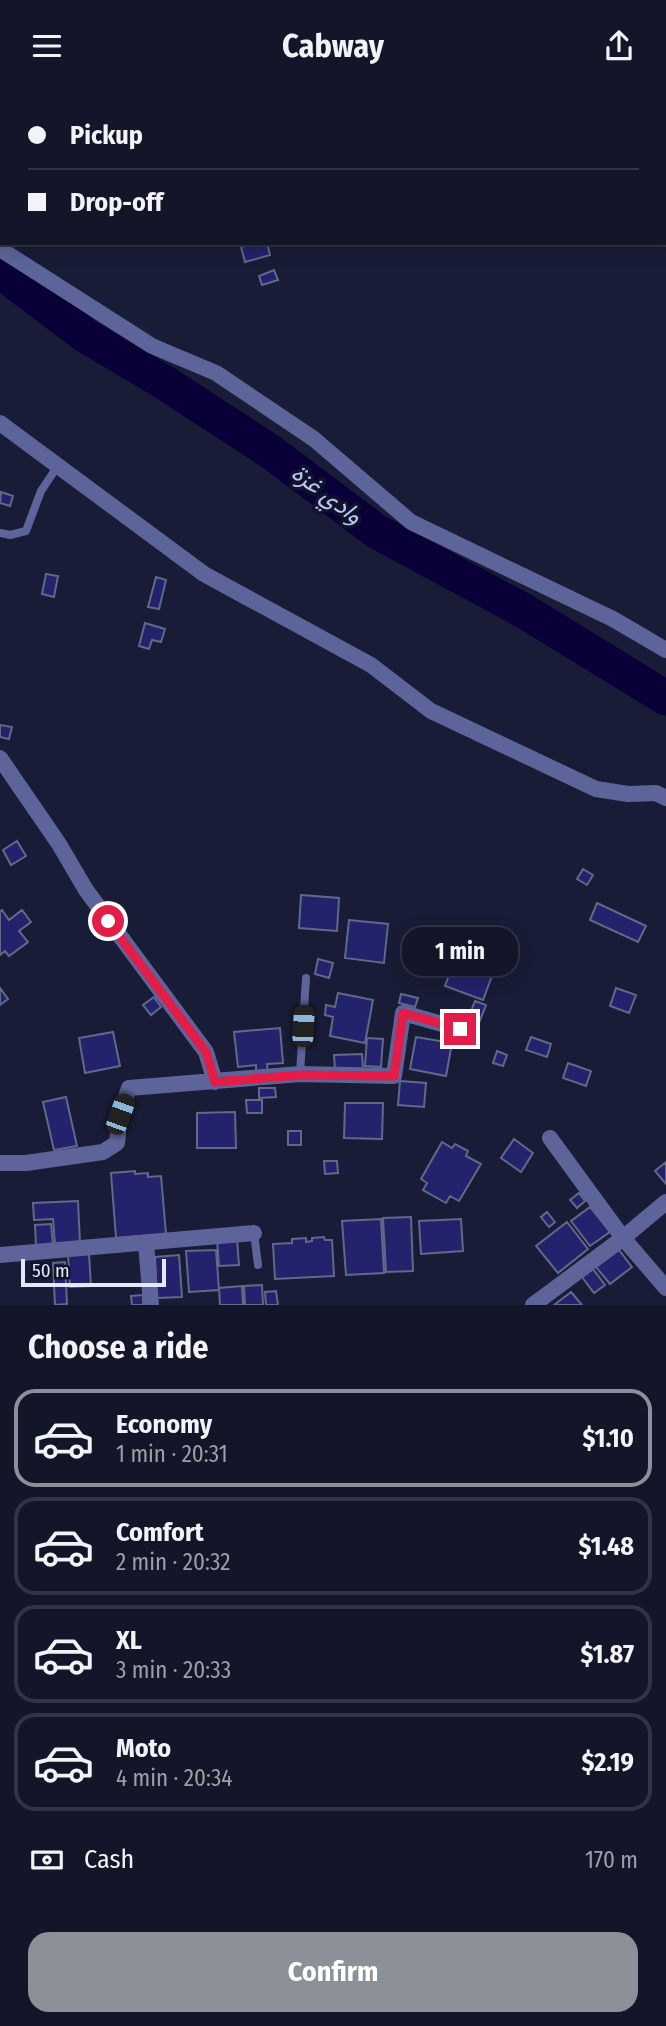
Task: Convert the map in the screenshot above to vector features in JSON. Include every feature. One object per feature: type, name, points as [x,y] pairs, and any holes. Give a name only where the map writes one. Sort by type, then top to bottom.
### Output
[{"type":"street","points":[[0,249],[152,346],[227,380],[314,439],[411,522],[612,619],[666,650]]},
{"type":"street","points":[[0,423],[204,574],[371,665],[431,711],[596,789],[628,795],[656,793],[666,798]]},
{"type":"street","points":[[0,758],[59,844],[86,890],[206,1052],[215,1082]]},
{"type":"street","points":[[0,1163],[26,1163],[103,1152],[117,1143],[120,1114],[129,1088],[300,1075],[394,1076],[403,1013],[460,1029]]},
{"type":"street","points":[[550,1138],[623,1238],[666,1288]]},
{"type":"street","points":[[533,1305],[623,1238],[666,1202]]},
{"type":"street","points":[[0,1255],[254,1233]]},
{"type":"street","points":[[146,1243],[151,1305]]},
{"type":"lane","points":[[0,533],[10,535],[26,531],[41,491],[57,467]]},
{"type":"lane","points":[[300,1075],[306,978]]},
{"type":"lane","points":[[254,1233],[258,1265]]},
{"type":"building","points":[[268,245],[270,255],[245,262],[241,247]]},
{"type":"building","points":[[274,270],[278,280],[262,285],[259,276]]},
{"type":"building","points":[[1,492],[13,496],[10,506],[0,503]]},
{"type":"building","points":[[46,574],[58,576],[54,597],[42,594]]},
{"type":"building","points":[[156,577],[166,580],[159,609],[148,607]]},
{"type":"building","points":[[145,623],[165,629],[161,642],[152,640],[149,649],[139,646]]},
{"type":"building","points":[[0,725],[12,727],[9,739],[0,737]]},
{"type":"building","points":[[17,841],[26,856],[11,865],[3,850]]},
{"type":"building","points":[[583,869],[593,875],[587,885],[577,879]]},
{"type":"building","points":[[301,895],[339,898],[337,931],[299,928]]},
{"type":"building","points":[[597,903],[646,926],[638,942],[590,920]]},
{"type":"building","points":[[2,910],[9,920],[22,910],[31,922],[19,931],[28,942],[9,956],[5,951],[0,955]]},
{"type":"building","points":[[349,920],[388,924],[384,963],[345,958]]},
{"type":"building","points":[[461,943],[499,957],[483,1000],[445,986]]},
{"type":"building","points":[[318,959],[333,963],[329,978],[315,974]]},
{"type":"building","points":[[0,988],[8,999],[0,1005]]},
{"type":"building","points":[[616,988],[636,995],[629,1013],[610,1006]]},
{"type":"building","points":[[338,993],[373,1000],[365,1043],[330,1036],[333,1017],[325,1015],[326,1005],[335,1007]]},
{"type":"building","points":[[401,994],[418,998],[415,1007],[399,1003]]},
{"type":"building","points":[[154,997],[161,1007],[151,1015],[143,1005]]},
{"type":"building","points":[[475,1001],[486,1005],[479,1023],[468,1019]]},
{"type":"building","points":[[280,1028],[283,1063],[267,1064],[268,1072],[256,1073],[256,1065],[238,1067],[234,1032]]},
{"type":"building","points":[[113,1032],[120,1066],[85,1073],[79,1038]]},
{"type":"building","points":[[416,1037],[452,1043],[446,1076],[410,1069]]},
{"type":"building","points":[[531,1037],[551,1044],[547,1057],[526,1050]]},
{"type":"building","points":[[367,1038],[383,1039],[381,1067],[365,1066]]},
{"type":"building","points":[[497,1051],[507,1055],[503,1066],[493,1063]]},
{"type":"building","points":[[362,1054],[363,1069],[335,1070],[334,1055]]},
{"type":"building","points":[[568,1063],[591,1071],[586,1086],[563,1078]]},
{"type":"building","points":[[400,1081],[426,1083],[424,1107],[398,1105]]},
{"type":"building","points":[[259,1088],[275,1088],[276,1097],[259,1098]]},
{"type":"building","points":[[66,1097],[77,1146],[54,1150],[43,1102]]},
{"type":"building","points":[[246,1100],[262,1100],[262,1113],[247,1113]]},
{"type":"building","points":[[345,1103],[383,1103],[382,1139],[344,1138]]},
{"type":"building","points":[[235,1112],[236,1148],[197,1148],[197,1113]]},
{"type":"building","points":[[288,1131],[301,1131],[301,1145],[288,1145]]},
{"type":"building","points":[[514,1139],[533,1153],[521,1172],[501,1158]]},
{"type":"building","points":[[442,1142],[452,1148],[455,1144],[468,1151],[466,1156],[481,1164],[459,1201],[450,1196],[446,1203],[423,1190],[427,1183],[421,1179]]},
{"type":"building","points":[[324,1161],[337,1161],[338,1173],[325,1174]]},
{"type":"building","points":[[666,1162],[666,1184],[655,1171]]},
{"type":"building","points":[[135,1171],[135,1174],[148,1173],[148,1177],[161,1176],[166,1234],[116,1238],[111,1173]]},
{"type":"building","points":[[579,1193],[585,1201],[577,1208],[570,1200]]},
{"type":"building","points":[[78,1201],[80,1243],[55,1244],[53,1219],[34,1220],[33,1203]]},
{"type":"building","points":[[590,1207],[610,1232],[590,1246],[571,1221]]},
{"type":"building","points":[[547,1212],[555,1222],[549,1227],[541,1217]]},
{"type":"building","points":[[411,1217],[413,1271],[386,1272],[383,1218]]},
{"type":"building","points":[[381,1219],[384,1273],[346,1275],[342,1221]]},
{"type":"building","points":[[461,1219],[463,1251],[421,1254],[419,1221]]},
{"type":"building","points":[[567,1222],[588,1249],[558,1273],[536,1246]]},
{"type":"building","points":[[51,1224],[53,1245],[36,1246],[35,1225]]},
{"type":"building","points":[[324,1237],[325,1240],[332,1240],[334,1276],[275,1279],[273,1244],[292,1243],[292,1239],[306,1238],[306,1242],[312,1241],[312,1238]]},
{"type":"building","points":[[237,1239],[239,1265],[219,1266],[217,1240]]},
{"type":"building","points":[[216,1250],[219,1290],[189,1292],[186,1251]]},
{"type":"building","points":[[619,1250],[632,1267],[610,1284],[596,1267]]},
{"type":"building","points":[[89,1254],[91,1286],[70,1287],[68,1255]]},
{"type":"building","points":[[179,1255],[182,1297],[157,1298],[155,1257]]},
{"type":"building","points":[[65,1262],[67,1304],[55,1305],[53,1263]]},
{"type":"building","points":[[593,1269],[605,1285],[594,1293],[582,1277]]},
{"type":"building","points":[[262,1285],[263,1305],[245,1305],[244,1286]]},
{"type":"building","points":[[242,1286],[243,1305],[220,1305],[219,1288]]},
{"type":"building","points":[[276,1291],[278,1305],[266,1305],[265,1292]]},
{"type":"building","points":[[571,1292],[582,1305],[554,1305]]},
{"type":"building","points":[[143,1295],[143,1305],[132,1305],[131,1296]]},
{"type":"waterway","name":"وادي غزة","points":[[0,271],[86,336],[162,381],[271,452],[376,531],[524,611],[666,698]]},
{"type":"route","points":[[108,921],[206,1052],[215,1082],[300,1075],[394,1076],[403,1013],[460,1029]]}]
